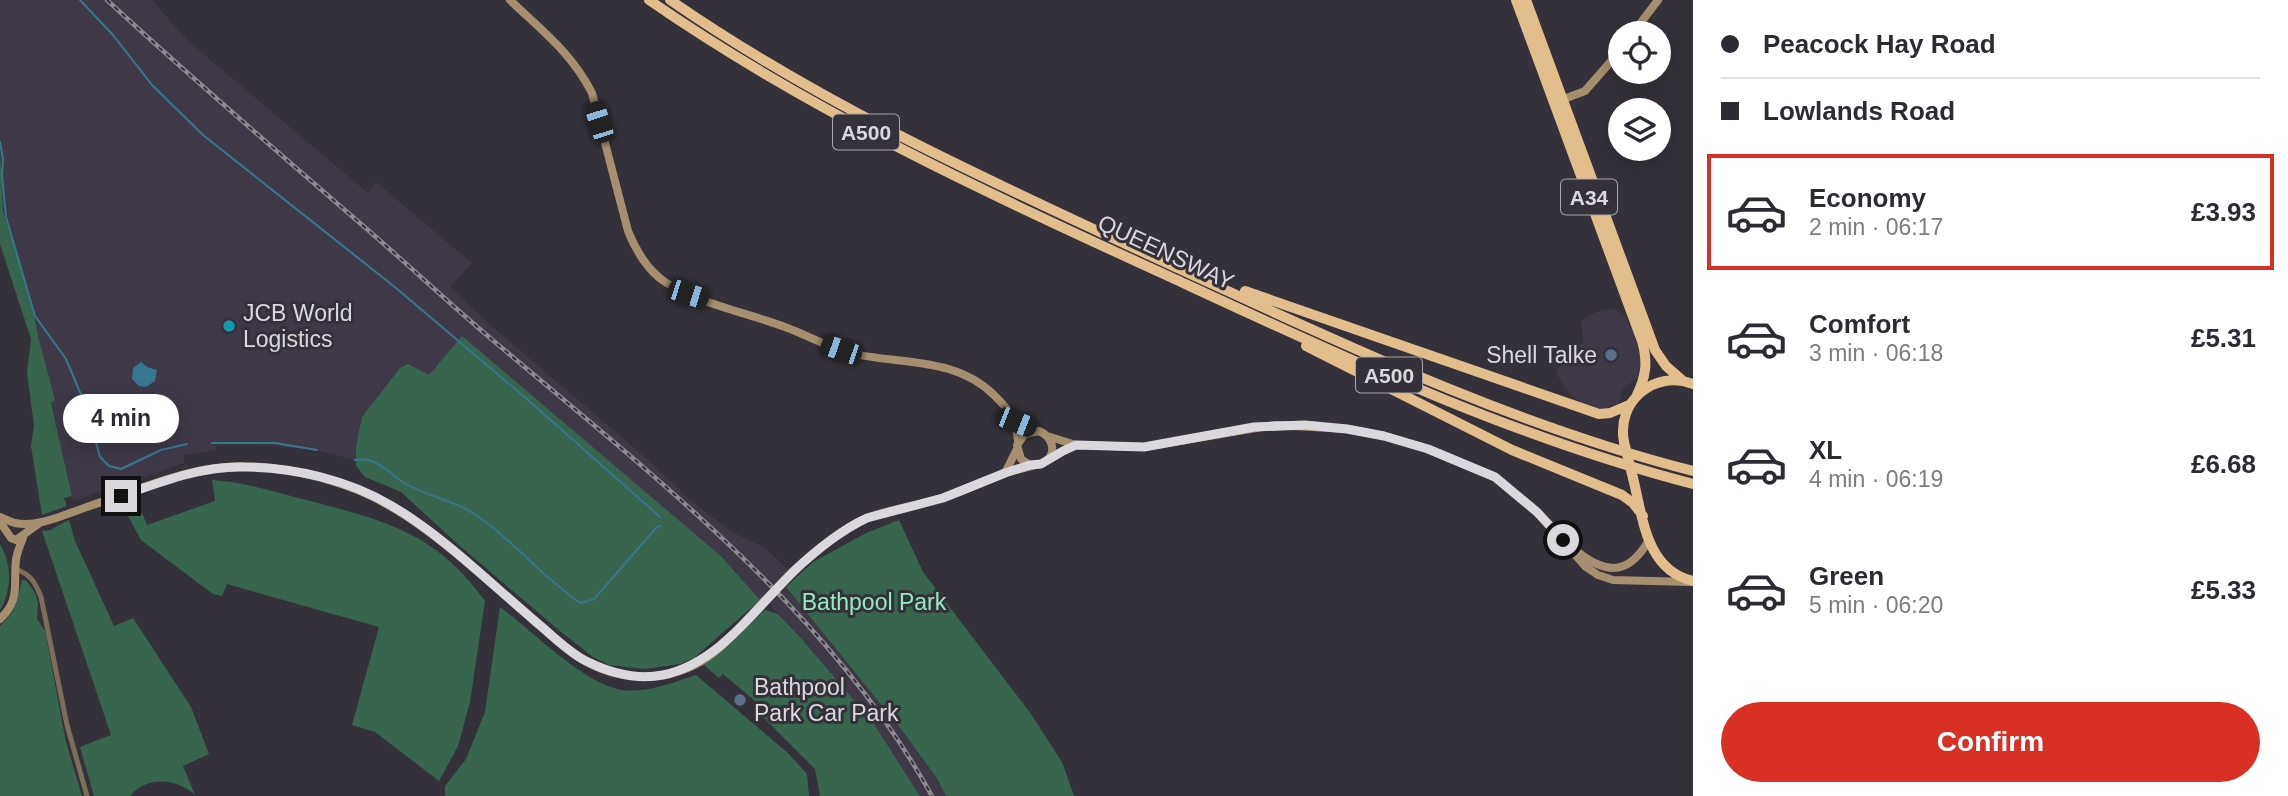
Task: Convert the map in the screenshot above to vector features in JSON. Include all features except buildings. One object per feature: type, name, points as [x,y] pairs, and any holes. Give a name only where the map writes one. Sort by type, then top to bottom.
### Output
[{"type":"highway","name":"QUEENSWAY","points":[[649,0],[728,54],[846,122],[1203,292],[1360,363],[1510,426],[1568,448],[1693,484]]},
{"type":"highway","name":"QUEENSWAY","points":[[670,0],[731,41],[848,110],[918,146],[1157,258],[1283,316],[1497,407],[1568,434],[1693,471]]},
{"type":"highway","name":"A34","points":[[1516,0],[1647,356],[1646,374],[1637,395]]},
{"type":"highway","name":"A34","points":[[1525,0],[1655,350],[1666,366],[1688,382]]},
{"type":"highway","points":[[1157,258],[1278,304],[1570,405],[1605,414],[1629,405]]},
{"type":"highway","name":"A500","points":[[1203,292],[1512,450],[1622,495],[1633,503],[1643,516]]},
{"type":"highway","points":[[1688,382],[1653,384],[1637,395],[1623,419],[1624,442],[1649,540],[1660,563],[1676,575],[1693,581]]},
{"type":"street","points":[[510,0],[554,39],[586,81],[592,93],[628,231],[636,250],[663,282],[688,294],[785,327],[841,350],[958,371],[984,385],[1004,405],[1016,422],[1021,459],[1030,465]]},
{"type":"street","points":[[1642,21],[1658,0]]},
{"type":"street","points":[[1564,99],[1586,91],[1608,65]]},
{"type":"street","points":[[1016,422],[1076,445],[1144,447],[1275,425],[1305,425],[1360,431],[1428,449],[1495,477],[1537,512],[1586,566],[1605,578],[1645,582],[1693,581]]},
{"type":"street","points":[[1005,473],[1018,445],[1029,431],[1043,433],[1052,446],[1052,452],[1046,461]]},
{"type":"street","points":[[0,619],[15,599],[16,557],[9,527],[17,523],[43,521],[203,470],[244,467],[328,480],[391,505],[422,526],[583,660],[615,673],[632,676],[664,674],[708,657],[796,569],[828,543],[867,518],[943,498],[1005,473],[1041,464],[1076,445]]},
{"type":"street","points":[[0,517],[25,529],[16,557]]},
{"type":"street","points":[[0,522],[16,540],[43,521]]},
{"type":"street","points":[[1563,540],[1599,566],[1612,568],[1632,563],[1649,540]]},
{"type":"street","points":[[16,569],[28,573],[41,597],[67,725],[87,796]]},
{"type":"shaded area","points":[[0,0],[152,0],[188,41],[368,193],[376,182],[472,263],[450,287],[487,322],[647,459],[693,503],[736,534],[765,548],[789,571],[786,575],[792,581],[786,587],[904,733],[936,777],[946,796],[920,796],[874,724],[801,638],[769,604],[760,600],[722,557],[560,631],[461,547],[403,484],[351,459],[315,450],[217,442],[216,450],[184,455],[184,463],[73,501],[32,303],[3,212]]},
{"type":"shaded area","points":[[1607,309],[1615,309],[1626,318],[1642,358],[1639,376],[1622,390],[1619,403],[1602,409],[1585,407],[1565,388],[1556,373],[1564,359],[1583,343],[1581,321]]},
{"type":"green space","points":[[0,148],[3,212],[32,303],[55,400],[51,403],[72,496],[64,498],[67,506],[42,515],[31,446],[34,426],[27,372],[31,339],[0,244]]},
{"type":"green space","points":[[462,336],[722,557],[760,600],[694,658],[680,664],[645,669],[609,665],[593,657],[560,631],[401,492],[365,477],[356,466],[356,447],[362,417],[400,368],[408,364],[429,375]]},
{"type":"green space","points":[[212,480],[257,487],[331,506],[404,531],[446,558],[485,601],[470,702],[458,746],[439,781],[375,732],[352,725],[379,627],[227,584],[222,596],[213,594],[141,540],[128,516],[142,513],[147,525],[215,501]]},
{"type":"green space","points":[[69,520],[75,541],[114,626],[133,618],[191,707],[209,754],[183,766],[195,795],[180,785],[153,782],[144,785],[130,796],[94,796],[80,747],[111,735],[42,531]]},
{"type":"green space","name":"Bathpool Park","points":[[899,520],[923,572],[1031,714],[1062,762],[1074,796],[946,796],[936,777],[904,733],[786,587],[813,562],[866,533]]},
{"type":"green space","points":[[0,544],[7,560],[9,577],[7,594],[0,610]]},
{"type":"green space","points":[[22,580],[26,580],[38,602],[37,619],[45,631],[66,742],[82,796],[0,796],[0,626],[13,610]]},
{"type":"green space","points":[[500,607],[574,667],[606,685],[621,690],[640,690],[696,675],[788,753],[807,774],[809,796],[445,796],[445,786],[466,759],[485,712]]},
{"type":"green space","points":[[765,610],[778,614],[801,638],[874,724],[920,796],[820,796],[815,769],[764,718],[768,712],[723,674],[719,678],[704,665]]},
{"type":"water","points":[[141,362],[157,370],[155,381],[146,387],[139,386],[132,379],[133,368]]},
{"type":"waterway","points":[[80,0],[113,35],[152,85],[203,135],[396,288],[660,517]]},
{"type":"waterway","points":[[0,142],[6,217],[35,316],[66,359],[86,407],[100,457],[109,466],[121,469],[161,450],[187,444]]},
{"type":"waterway","points":[[212,443],[275,443],[317,450]]},
{"type":"waterway","points":[[355,460],[377,463],[406,484],[479,517],[581,603],[594,599],[657,527],[661,526]]},
{"type":"railway","points":[[107,0],[732,547],[788,604],[841,664],[890,728],[932,796]]},
{"type":"place","name":"JCB World Logistics","points":[[229,326]]},
{"type":"place","name":"Shell Talke","points":[[1611,355]]},
{"type":"place","name":"Bathpool Park Car Park","points":[[740,700]]},
{"type":"route","points":[[121,496],[203,470],[221,468],[276,470],[305,474],[346,485],[391,505],[422,526],[583,660],[615,673],[632,676],[664,674],[708,657],[796,569],[855,524],[867,518],[943,498],[1005,473],[1030,465],[1036,466],[1076,445],[1144,447],[1275,425],[1305,425],[1366,432],[1428,449],[1495,477],[1537,512],[1563,540]]}]
